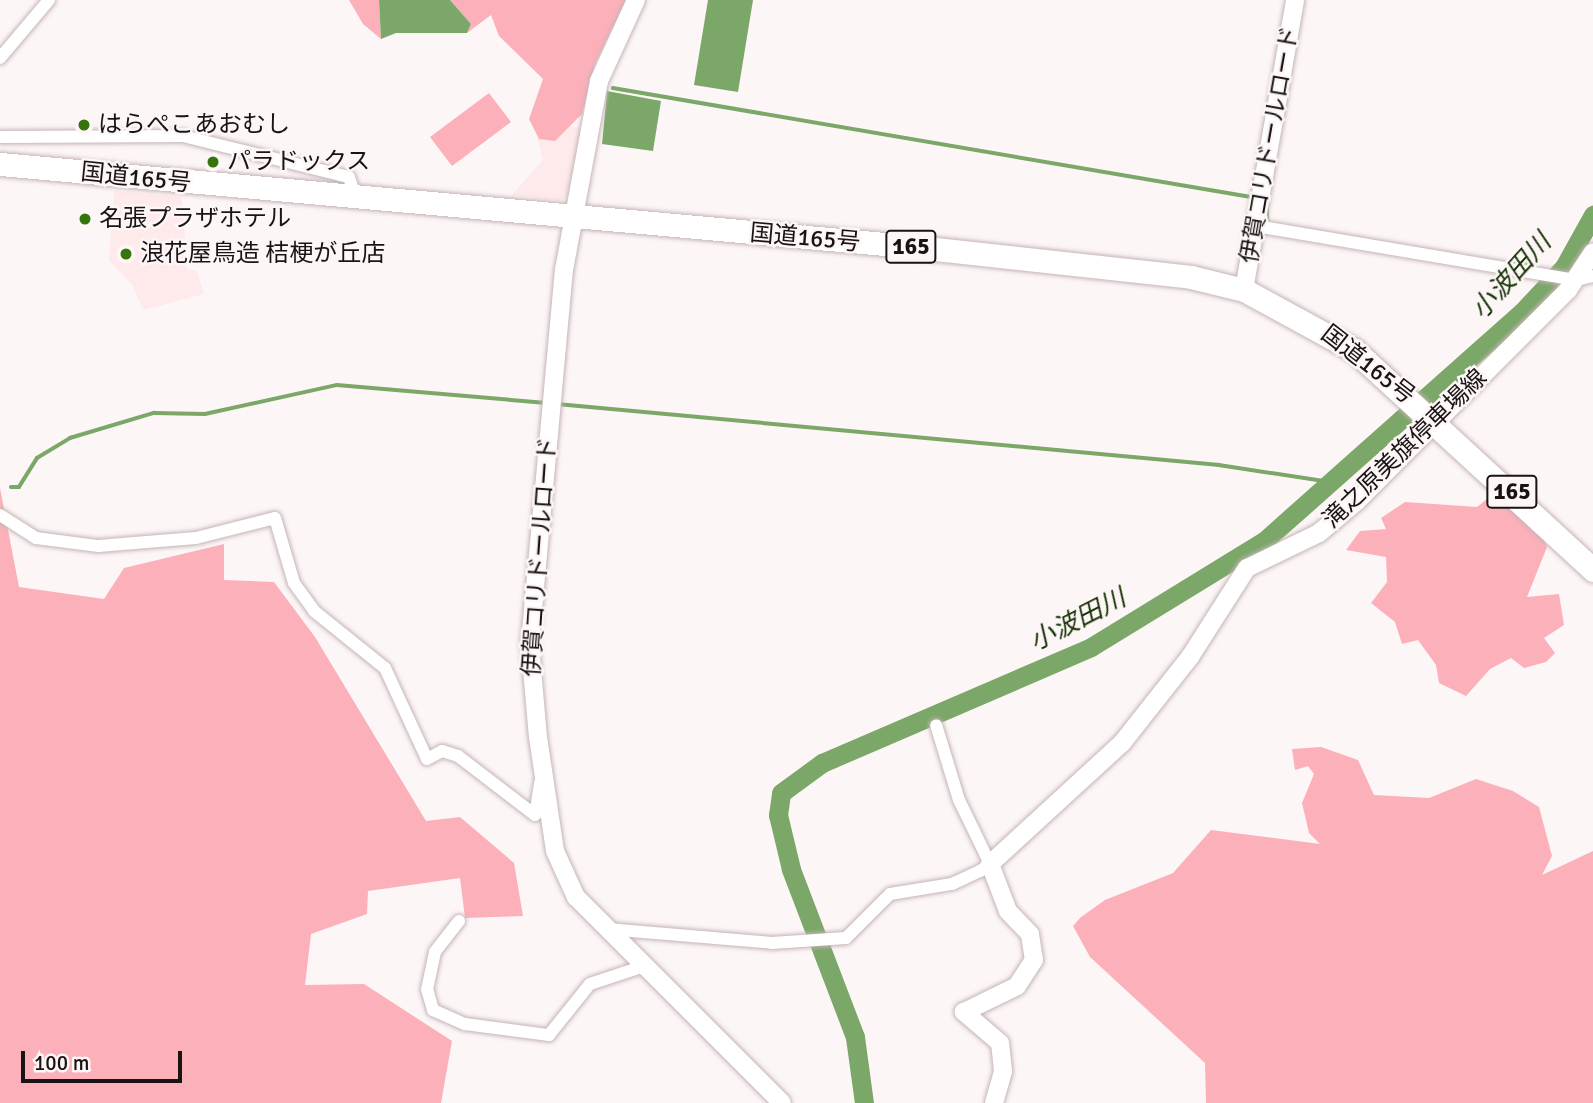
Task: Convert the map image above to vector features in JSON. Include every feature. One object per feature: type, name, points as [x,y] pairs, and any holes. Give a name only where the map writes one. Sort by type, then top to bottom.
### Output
[{"type":"highway","name":"国道165号","points":[[0,164],[577,215],[1191,277],[1244,290],[1326,330],[1428,412],[1593,570]]},
{"type":"street","name":"伊賀コリドールロード","points":[[636,0],[599,81],[577,215],[564,268],[530,646],[542,768],[560,867],[603,929],[782,1103]]},
{"type":"street","name":"伊賀コリドールロード","points":[[1244,290],[1295,0]]},
{"type":"street","points":[[0,58],[50,4]]},
{"type":"street","points":[[0,136],[183,136],[349,177],[355,196]]},
{"type":"street","points":[[1256,226],[1545,275],[1583,278]]},
{"type":"street","name":"滝之原美旗停車場線","points":[[990,864],[1122,743],[1190,657],[1247,568],[1319,533],[1428,412],[1583,278],[1593,252]]},
{"type":"street","points":[[0,515],[36,538],[98,546],[196,538],[275,518],[294,583],[314,611],[384,668],[427,759],[442,751],[458,756],[535,815],[542,768]]},
{"type":"street","points":[[936,725],[959,800],[990,864],[1008,911],[1030,934],[1034,960],[1017,986],[964,1012],[1000,1043],[1003,1071],[994,1103]]},
{"type":"street","points":[[603,929],[805,941],[853,936],[890,894],[952,884],[990,864]]},
{"type":"street","points":[[459,921],[435,952],[427,989],[433,1010],[465,1024],[549,1035],[590,984],[641,967]]},
{"type":"shaded area","points":[[349,0],[379,0],[381,39],[363,24]]},
{"type":"shaded area","points":[[379,0],[450,0],[471,24],[467,33],[396,33],[381,39]]},
{"type":"shaded area","points":[[450,0],[626,0],[595,64],[582,114],[555,141],[539,139],[529,119],[543,79],[499,36],[491,15],[467,33],[471,24]]},
{"type":"shaded area","points":[[708,0],[753,0],[738,92],[694,85]]},
{"type":"shaded area","points":[[607,91],[661,101],[653,151],[602,144]]},
{"type":"shaded area","points":[[489,93],[511,122],[452,166],[430,137]]},
{"type":"shaded area","points":[[569,126],[582,128],[569,194],[561,201],[512,195],[543,160],[537,137],[555,140]]},
{"type":"shaded area","points":[[114,191],[182,197],[187,269],[197,271],[204,294],[143,310],[132,284],[109,261]]},
{"type":"shaded area","points":[[1509,481],[1541,506],[1539,528],[1547,547],[1527,597],[1559,594],[1564,625],[1544,638],[1555,653],[1546,662],[1524,668],[1511,658],[1490,669],[1466,696],[1439,683],[1436,665],[1418,640],[1402,644],[1395,622],[1371,603],[1387,582],[1386,557],[1346,550],[1360,531],[1386,529],[1381,518],[1405,502],[1477,507]]},
{"type":"shaded area","points":[[0,488],[19,587],[104,599],[124,568],[224,544],[224,580],[274,582],[315,637],[426,821],[460,817],[514,863],[523,916],[465,918],[460,878],[368,891],[367,914],[311,934],[305,985],[364,984],[452,1041],[441,1103],[0,1103]]},
{"type":"shaded area","points":[[1321,747],[1358,760],[1374,795],[1429,798],[1476,779],[1513,791],[1539,807],[1552,856],[1542,875],[1593,851],[1593,1103],[1206,1103],[1205,1063],[1090,957],[1073,926],[1081,917],[1105,900],[1173,873],[1211,830],[1320,844],[1309,833],[1302,803],[1314,774],[1308,766],[1295,770],[1292,749]]},
{"type":"waterway","points":[[613,88],[1251,197]]},
{"type":"waterway","points":[[1267,208],[1268,222]]},
{"type":"waterway","name":"小波田川","points":[[864,1103],[855,1037],[791,869],[778,815],[781,793],[822,763],[1091,647],[1264,541],[1522,312],[1564,267],[1593,215]]},
{"type":"waterway","points":[[1514,264],[1536,263]]},
{"type":"waterway","points":[[11,487],[19,487],[37,458],[70,438],[154,413],[205,414],[337,385],[546,403]]},
{"type":"waterway","points":[[557,404],[1219,465],[1337,483]]},
{"type":"place","name":"はらぺこあおむし","points":[[84,125]]},
{"type":"place","name":"パラドックス","points":[[213,162]]},
{"type":"place","name":"名張プラザホテル","points":[[85,219]]},
{"type":"place","name":"浪花屋鳥造 桔梗が丘店","points":[[126,254]]}]
